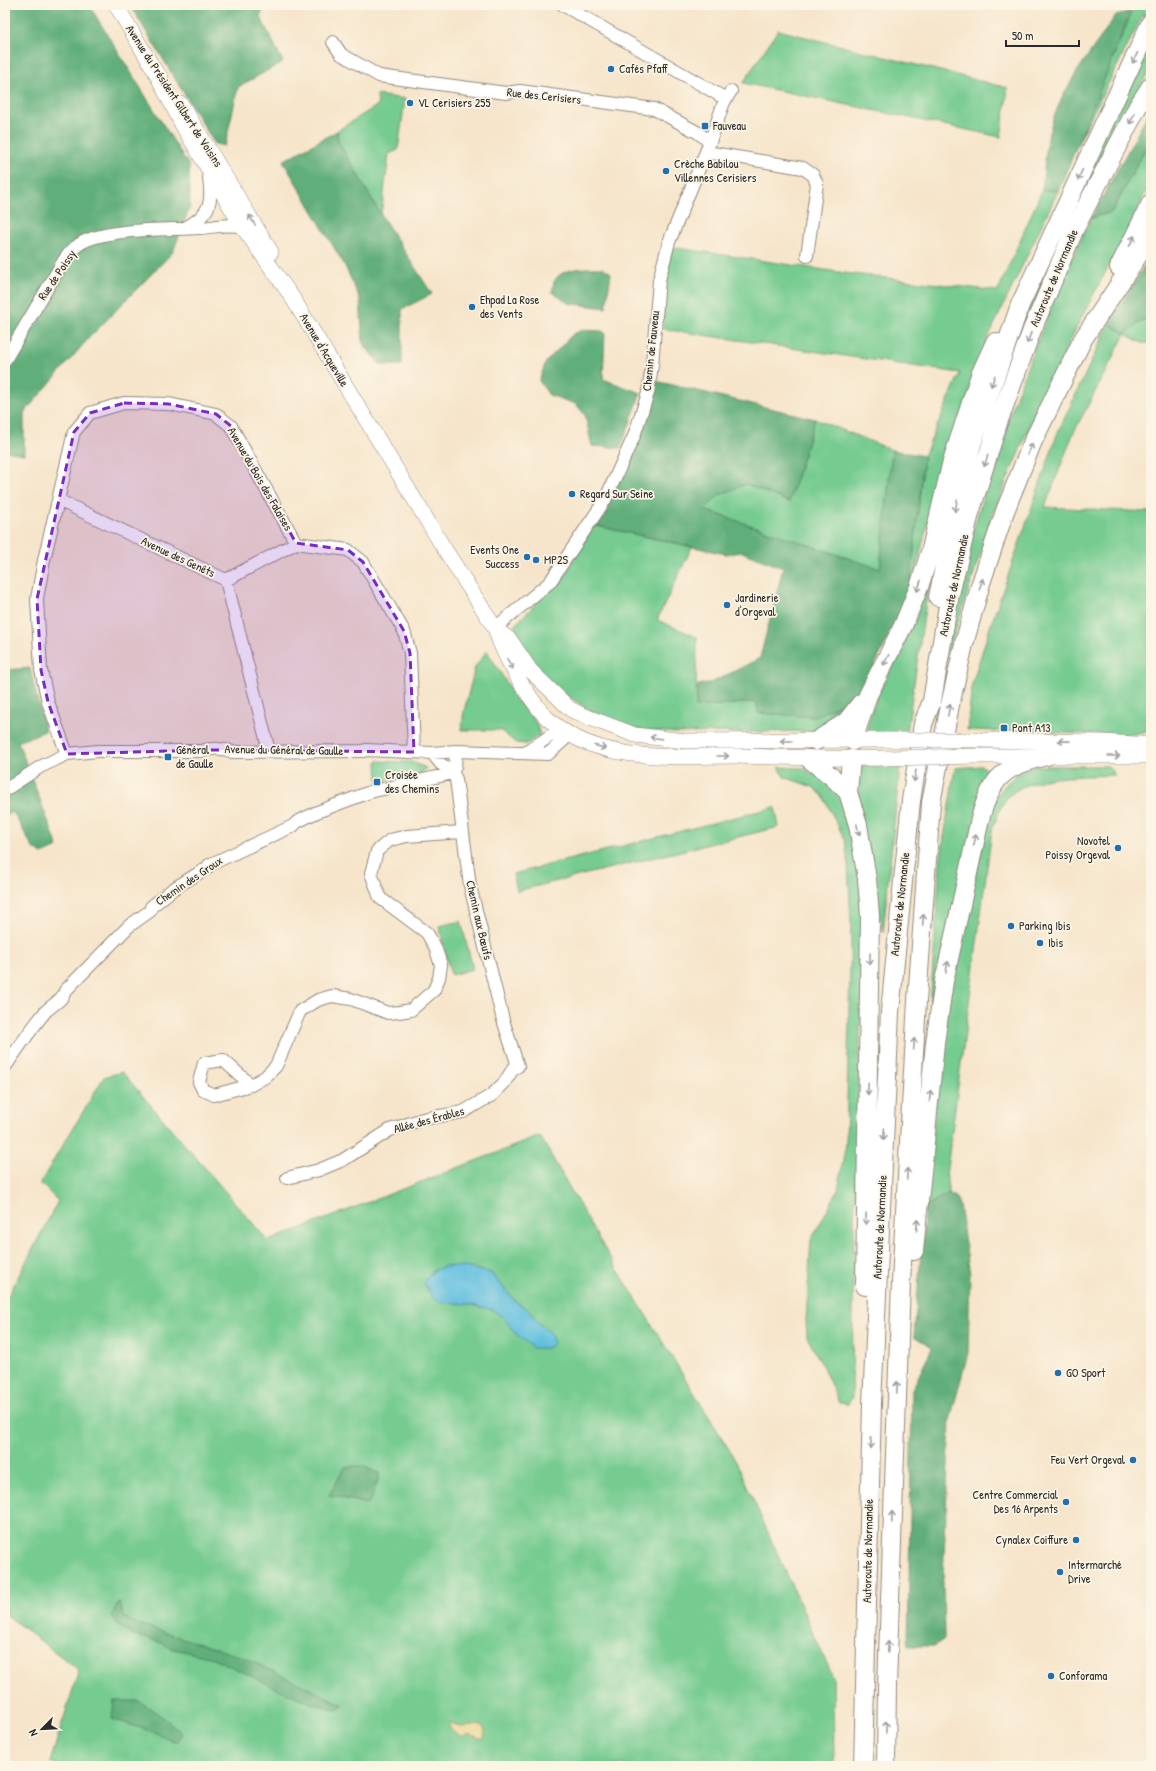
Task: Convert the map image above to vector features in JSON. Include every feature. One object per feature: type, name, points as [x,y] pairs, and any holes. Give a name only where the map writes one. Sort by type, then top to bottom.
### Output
[{"type":"highway","points":[[923,724],[921,699],[938,594],[959,494],[988,394],[1020,305],[1151,22]]},
{"type":"highway","name":"Autoroute de Normandie","points":[[863,1766],[872,1404],[890,1012],[911,801],[923,724],[932,701],[950,594],[970,513],[998,423],[1027,344],[1075,228],[1138,106],[1151,86]]},
{"type":"highway","points":[[1083,339],[1151,203]]},
{"type":"highway","name":"Autoroute de Normandie","points":[[886,1766],[887,1686],[901,1282],[916,1008],[931,803],[950,705],[964,644],[981,583],[1005,511],[1033,441],[1083,339],[1151,236]]},
{"type":"highway","points":[[872,1404],[863,1376],[870,916],[867,880],[858,825],[848,792],[852,750],[868,695],[903,626],[919,587],[931,549],[952,461],[980,375],[1004,323],[1020,305]]},
{"type":"highway","points":[[816,741],[846,722],[868,695]]},
{"type":"highway","points":[[901,1282],[913,1264],[935,1043],[944,980],[980,819],[989,794],[997,780],[1009,769],[1018,764],[1047,756]]},
{"type":"highway","points":[[809,759],[831,776],[848,792]]},
{"type":"main road","name":"Avenue du Président Gilbert de Voisins","points":[[116,5],[155,71],[176,97],[234,197]]},
{"type":"main road","name":"Avenue d'Acqueville","points":[[155,71],[175,112],[208,169],[234,197],[243,227],[292,296],[438,539],[495,628]]},
{"type":"main road","points":[[234,197],[276,260],[292,296]]},
{"type":"main road","points":[[495,628],[510,640],[530,670],[570,709],[635,735],[684,741],[816,741],[886,758],[977,756],[1151,756]]},
{"type":"main road","points":[[495,628],[500,646],[533,702],[546,717],[564,732],[584,743],[621,754],[809,759],[852,750],[887,740],[1103,742],[1151,745]]},
{"type":"main road","points":[[564,732],[570,709]]},
{"type":"main road","points":[[564,732],[581,724],[618,738],[635,735]]},
{"type":"main road","points":[[1103,742],[1151,736]]},
{"type":"street","name":"Chemin de Fauveau","points":[[495,628],[550,582],[605,500],[634,436],[648,393],[652,365],[658,280],[668,242],[728,95],[563,5]]},
{"type":"street","name":"Rue des Cerisiers","points":[[333,42],[341,54],[379,76],[506,93],[520,91],[654,110],[697,132],[708,147]]},
{"type":"street","points":[[708,147],[803,168],[813,175],[817,184],[807,256]]},
{"type":"street","points":[[185,228],[198,221],[209,207],[210,194],[208,169]]},
{"type":"street","points":[[209,207],[223,203],[234,197]]},
{"type":"street","points":[[210,227],[229,210],[234,197]]},
{"type":"street","name":"Rue de Poissy","points":[[5,360],[56,273],[70,252],[77,246],[97,237],[110,234],[230,225],[243,227]]},
{"type":"street","name":"Avenue du Bois des Falaises","points":[[67,754],[48,702],[41,670],[38,632],[38,588],[74,432],[90,413],[124,403],[169,404],[216,414],[231,426],[296,543],[348,550],[363,562],[404,631],[410,653],[414,752]]},
{"type":"street","name":"Avenue des Genêts","points":[[58,500],[226,580],[269,752]]},
{"type":"street","points":[[226,580],[296,543]]},
{"type":"street","name":"Avenue du Général de Gaulle","points":[[5,790],[40,767],[67,754],[98,751],[206,750],[269,752],[366,750],[432,753],[451,751],[525,753],[550,736],[564,732]]},
{"type":"street","points":[[431,779],[437,774],[441,764],[451,751]]},
{"type":"street","name":"Chemin aux Bœufs","points":[[451,751],[456,764],[452,772],[456,778],[470,886],[503,1020],[518,1066]]},
{"type":"street","points":[[432,753],[441,764],[452,772]]},
{"type":"street","name":"Chemin des Groux","points":[[5,1067],[35,1024],[129,926],[150,911],[151,907],[173,889],[209,865],[293,826],[297,822],[317,812],[370,792],[431,779],[452,772]]},
{"type":"street","points":[[251,1085],[265,1077],[276,1066],[300,1011],[318,1000],[332,996],[351,999],[388,1013],[411,1010],[434,990],[439,978],[441,965],[435,947],[427,933],[380,898],[371,873],[377,851],[390,840],[407,836],[462,832]]},
{"type":"street","name":"Allée des Érables","points":[[287,1178],[320,1170],[342,1160],[390,1130],[423,1119],[463,1112],[492,1095],[504,1083],[513,1069],[518,1066]]},
{"type":"highlighted area","points":[[124,403],[169,404],[216,414],[231,426],[296,543],[348,550],[363,562],[404,631],[410,653],[414,752],[206,750],[67,754],[48,702],[41,670],[37,599],[74,432],[90,413]]},
{"type":"green space","points":[[5,5],[89,5],[189,166],[190,206],[173,252],[88,339],[24,413],[24,454],[5,451]]},
{"type":"green space","points":[[130,5],[266,5],[260,16],[283,62],[238,87],[225,146],[215,144]]},
{"type":"green space","points":[[1135,5],[1148,5],[1077,145]]},
{"type":"green space","points":[[1131,11],[1058,191],[1042,190],[1049,132],[1055,114],[1067,88],[1116,15]]},
{"type":"green space","points":[[778,30],[1008,88],[1001,137],[743,83]]},
{"type":"green space","points":[[1151,36],[1151,69],[1125,112],[1054,255],[1019,344],[1013,344],[1050,249]]},
{"type":"green space","points":[[377,95],[405,99],[398,150],[389,154],[381,215],[338,141],[337,131],[378,105]]},
{"type":"green space","points":[[1151,109],[1151,138],[1112,212],[1091,218]]},
{"type":"green space","points":[[337,131],[338,141],[381,215],[432,294],[402,309],[402,365],[381,365],[363,344],[360,299],[345,266],[283,161]]},
{"type":"green space","points":[[1151,138],[1151,181],[1129,228],[1080,320],[1031,423],[993,514],[944,666],[959,583],[975,525],[1003,435],[1035,347],[1071,261],[1091,218],[1112,212]]},
{"type":"green space","points":[[1042,190],[1058,191],[986,342],[933,503],[909,596],[924,456],[960,373],[663,329],[666,278],[671,247],[845,273],[998,291]]},
{"type":"green space","points":[[1151,255],[1151,314],[1125,334],[1109,324]]},
{"type":"green space","points":[[603,268],[611,273],[606,308],[568,303],[552,292],[555,280],[564,272],[577,269]]},
{"type":"green space","points":[[1151,314],[1151,343],[1142,343],[1125,334]]},
{"type":"green space","points":[[1109,324],[1125,334],[1073,434],[1045,507],[1151,512],[1151,730],[1130,735],[967,730],[972,684],[989,630],[1058,432]]},
{"type":"green space","points":[[583,330],[602,331],[605,333],[603,379],[641,393],[621,448],[592,446],[585,415],[576,404],[549,395],[539,381],[546,362],[573,334]]},
{"type":"green space","points":[[656,381],[815,419],[789,502],[746,484],[720,495],[705,510],[880,569],[892,450],[924,456],[909,596],[864,687],[848,702],[813,717],[758,713],[756,702],[696,707],[698,685],[713,682],[760,658],[783,568],[742,552],[726,554],[593,525],[621,480],[646,398]]},
{"type":"green space","points":[[815,419],[892,450],[880,569],[705,510],[720,495],[746,484],[789,502]]},
{"type":"green space","points":[[593,525],[692,547],[657,620],[697,637],[696,707],[756,702],[864,687],[850,712],[818,731],[676,733],[633,729],[590,711],[545,680],[513,635],[515,625],[566,573]]},
{"type":"green space","points":[[931,567],[907,732],[870,736],[867,726],[874,704],[917,615]]},
{"type":"green space","points":[[487,651],[516,698],[537,724],[540,735],[527,744],[516,743],[500,730],[461,730],[475,667]]},
{"type":"green space","points":[[30,668],[45,731],[18,742],[58,847],[42,854],[33,848],[13,812],[5,816],[5,670]]},
{"type":"green space","points":[[377,761],[412,762],[426,768],[422,773],[378,783]]},
{"type":"green space","points":[[858,765],[900,766],[883,933],[870,861],[860,820]]},
{"type":"green space","points":[[982,766],[987,769],[930,1007],[940,862],[955,768]]},
{"type":"green space","points":[[1036,766],[1108,766],[1115,775],[1057,778],[1028,785],[1016,791],[1006,799],[1000,810],[992,830],[946,1176],[949,1193],[925,1206],[946,1009],[991,805],[1005,785],[1014,776]]},
{"type":"green space","points":[[779,767],[802,768],[822,778],[843,798],[851,814],[864,923],[854,1223],[852,1397],[848,1404],[839,1403],[821,1363],[807,1337],[806,1320],[811,1240],[838,1190],[846,1143],[851,923],[848,865],[845,840],[823,796],[813,787],[784,777]]},
{"type":"green space","points":[[775,807],[779,827],[517,891],[513,874]]},
{"type":"green space","points":[[461,921],[473,969],[451,975],[439,926]]},
{"type":"green space","points":[[122,1072],[268,1241],[540,1136],[600,1241],[735,1459],[833,1677],[834,1766],[61,1766],[50,1762],[79,1670],[5,1614],[5,1302],[58,1201],[40,1183],[104,1077]]},
{"type":"green space","points":[[949,1193],[958,1199],[970,1274],[968,1353],[950,1420],[943,1580],[944,1639],[934,1646],[908,1646],[912,1390],[932,1348],[914,1336],[925,1206]]},
{"type":"green space","points":[[363,1466],[380,1474],[368,1504],[329,1495],[345,1467]]},
{"type":"green space","points":[[119,1602],[124,1617],[135,1623],[245,1658],[344,1705],[338,1710],[315,1704],[278,1689],[213,1658],[174,1649],[156,1641],[132,1635],[118,1625],[111,1616]]},
{"type":"green space","points":[[114,1701],[139,1701],[167,1720],[182,1734],[176,1742],[156,1733],[112,1719]]},
{"type":"sand","points":[[449,1723],[463,1727],[481,1725],[485,1730],[484,1738],[479,1738],[470,1734],[463,1736],[458,1735],[449,1727]]},
{"type":"water","points":[[445,1266],[465,1267],[491,1273],[514,1300],[530,1311],[539,1324],[549,1330],[554,1343],[547,1348],[533,1348],[515,1333],[504,1318],[493,1310],[468,1304],[440,1302],[432,1297],[424,1282],[433,1271]]},
{"type":"place","name":"Cafés Pfaff","points":[[611,69]]},
{"type":"place","name":"VL Cerisiers 255","points":[[410,103]]},
{"type":"place","name":"Fauveau","points":[[705,126]]},
{"type":"place","name":"Crèche Babilou Villennes Cerisiers","points":[[666,171]]},
{"type":"place","name":"Ehpad La Rose des Vents","points":[[472,307]]},
{"type":"place","name":"Regard Sur Seine","points":[[572,494]]},
{"type":"place","name":"Events One Success","points":[[527,557]]},
{"type":"place","name":"MP2S","points":[[536,560]]},
{"type":"place","name":"Jardinerie d'Orgeval","points":[[727,605]]},
{"type":"place","name":"Pont A13","points":[[1004,728]]},
{"type":"place","name":"Général de Gaulle","points":[[168,757]]},
{"type":"place","name":"Croisée des Chemins","points":[[377,782]]},
{"type":"place","name":"Novotel Poissy Orgeval","points":[[1118,848]]},
{"type":"place","name":"Parking Ibis","points":[[1011,926]]},
{"type":"place","name":"Ibis","points":[[1040,943]]},
{"type":"place","name":"GO Sport","points":[[1058,1373]]},
{"type":"place","name":"Feu Vert Orgeval","points":[[1133,1460]]},
{"type":"place","name":"Centre Commercial Des 16 Arpents","points":[[1066,1502]]},
{"type":"place","name":"Cynalex Coiffure","points":[[1076,1540]]},
{"type":"place","name":"Intermarché Drive","points":[[1060,1572]]},
{"type":"place","name":"Conforama","points":[[1051,1676]]}]
